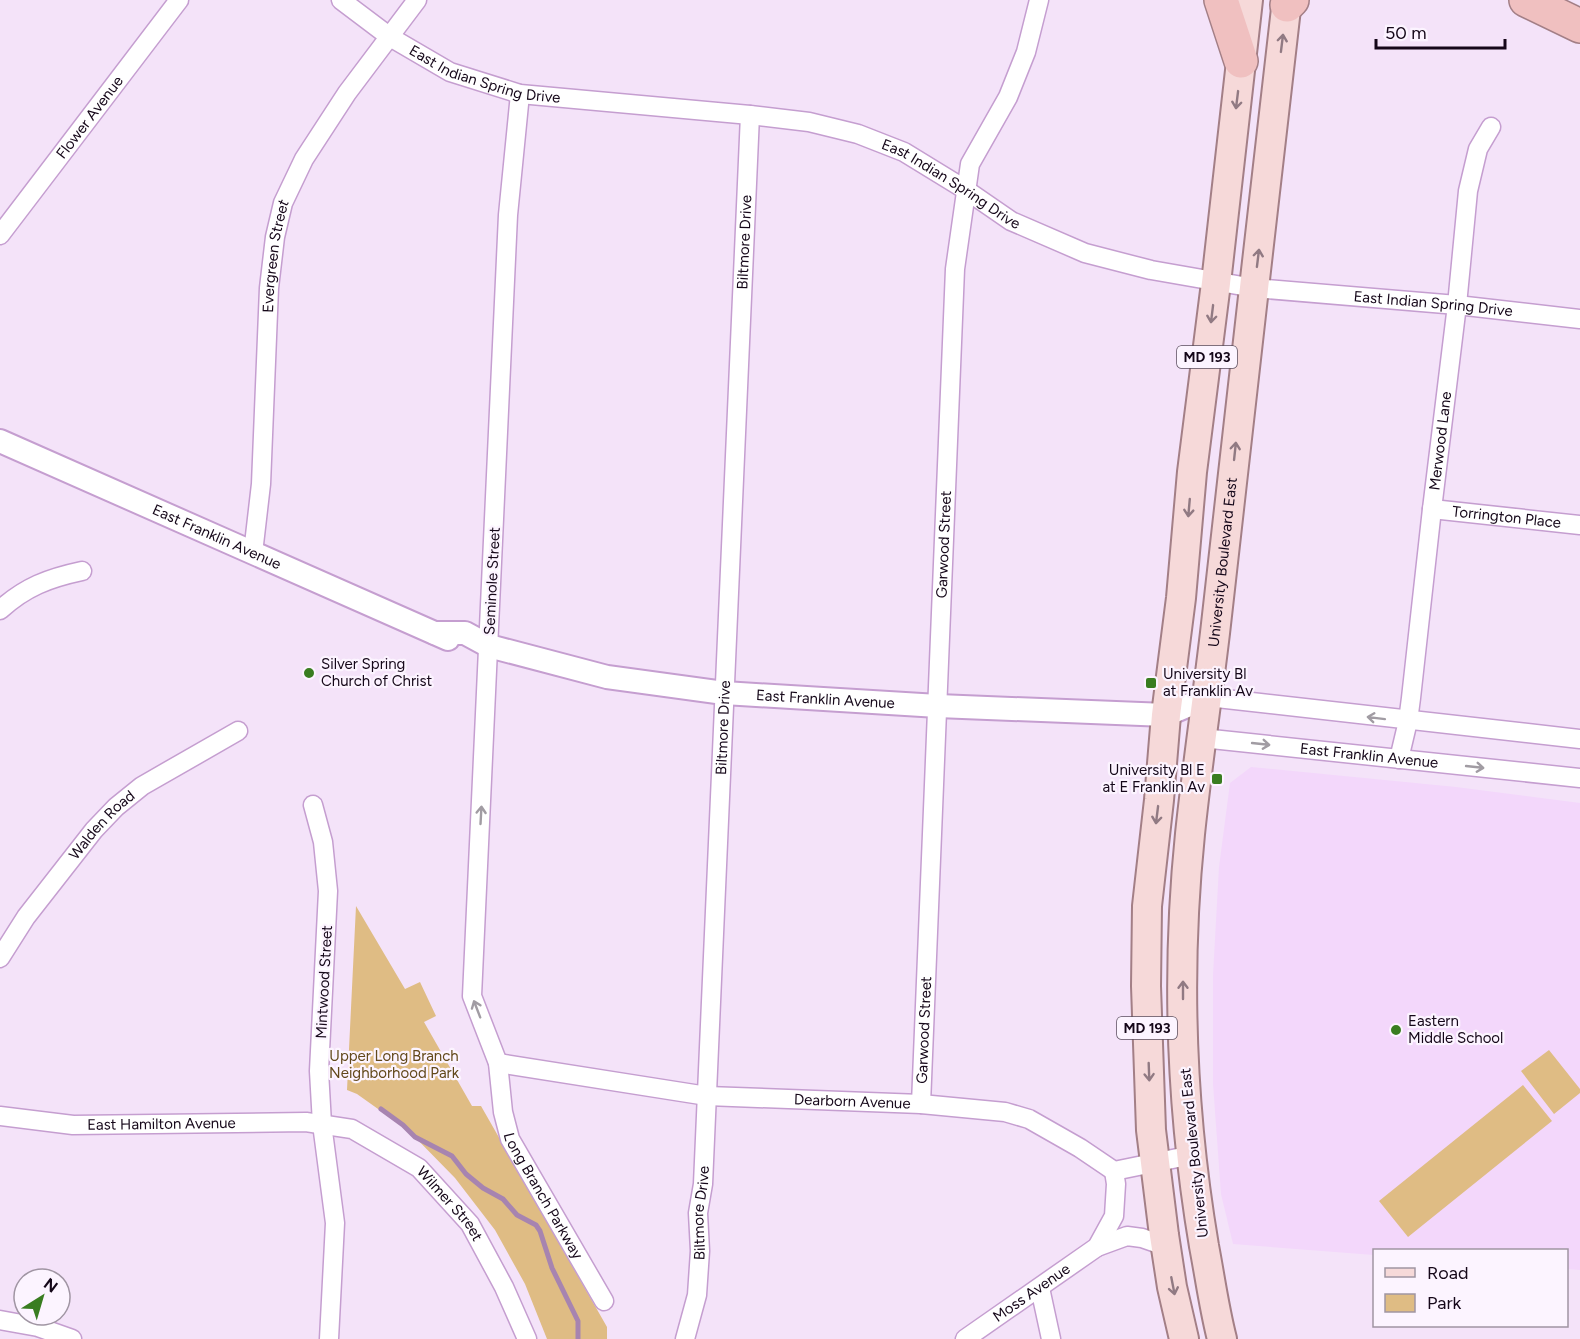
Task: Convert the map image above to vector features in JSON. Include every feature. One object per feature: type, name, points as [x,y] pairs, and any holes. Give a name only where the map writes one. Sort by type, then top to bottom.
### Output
[{"type":"highway","points":[[1221,0],[1241,61]]},
{"type":"highway","points":[[1526,0],[1580,26]]},
{"type":"main road","name":"MD 193","points":[[1184,1339],[1165,1246],[1151,1130],[1146,986],[1147,906],[1166,715],[1181,598],[1192,472],[1248,0]]},
{"type":"main road","name":"University Boulevard East","points":[[1222,1339],[1197,1206],[1185,1092],[1183,944],[1190,836],[1289,2]]},
{"type":"street","name":"Flower Avenue","points":[[0,235],[179,0]]},
{"type":"street","name":"East Indian Spring Drive","points":[[341,0],[390,37],[450,72],[520,94],[750,115],[809,122],[858,134],[904,152],[966,189],[1011,220],[1085,253],[1151,270],[1254,288],[1457,305],[1580,319]]},
{"type":"street","name":"Evergreen Street","points":[[253,553],[261,484],[269,288],[275,237],[284,203],[304,159],[347,93],[417,0]]},
{"type":"street","name":"Garwood Street","points":[[921,1104],[955,269],[970,164],[1008,97],[1026,52],[1039,0]]},
{"type":"street","name":"Seminole Street","points":[[498,1063],[472,996],[508,215],[520,94]]},
{"type":"street","name":"Biltmore Drive","points":[[685,1339],[697,1295],[700,1251],[698,1214],[703,1184],[750,115]]},
{"type":"street","name":"Merwood Lane","points":[[1399,759],[1408,722],[1457,305],[1468,191],[1478,149],[1491,127]]},
{"type":"street","name":"East Franklin Avenue","points":[[0,441],[435,633],[465,633],[489,646],[607,677],[724,693],[938,706],[1166,715],[1208,697]]},
{"type":"street","name":"Torrington Place","points":[[1432,509],[1580,525]]},
{"type":"street","points":[[0,610],[16,594],[51,578],[82,571]]},
{"type":"street","points":[[1208,697],[1408,722],[1475,726],[1580,740]]},
{"type":"street","name":"East Franklin Avenue","points":[[1166,715],[1202,738],[1580,778]]},
{"type":"street","name":"Walden Road","points":[[0,958],[26,917],[94,830],[116,807],[142,786],[238,731]]},
{"type":"street","name":"Mintwood Street","points":[[313,805],[323,842],[328,891],[319,1071],[322,1124],[335,1223],[328,1339]]},
{"type":"street","name":"Long Branch Parkway","points":[[498,1063],[503,1112],[510,1139],[604,1301]]},
{"type":"street","name":"Dearborn Avenue","points":[[498,1063],[707,1096],[921,1104],[1005,1112],[1029,1119],[1080,1148],[1114,1172]]},
{"type":"street","name":"East Hamilton Avenue","points":[[0,1116],[73,1125],[306,1122],[322,1124]]},
{"type":"street","name":"Wilmer Street","points":[[322,1124],[352,1129],[418,1168],[470,1224],[504,1287],[526,1339]]},
{"type":"street","points":[[1114,1172],[1155,1161],[1192,1155]]},
{"type":"street","name":"Moss Avenue","points":[[1097,1247],[1114,1216],[1116,1184],[1114,1172]]},
{"type":"street","name":"Moss Avenue","points":[[965,1339],[1097,1247],[1127,1236],[1142,1238],[1165,1246]]},
{"type":"street","points":[[1040,1288],[1051,1339]]},
{"type":"street","points":[[0,1320],[38,1327],[72,1339]]},
{"type":"shaded area","name":"Eastern Middle School","points":[[1251,767],[1456,787],[1580,803],[1580,1270],[1568,1269],[1568,1249],[1373,1249],[1373,1255],[1233,1244],[1221,1194],[1213,1084],[1213,975],[1219,867],[1230,783]]},
{"type":"green space","name":"Upper Long Branch Neighborhood Park","points":[[356,906],[405,989],[420,982],[436,1016],[424,1022],[472,1106],[481,1106],[607,1327],[607,1339],[547,1339],[525,1284],[495,1230],[455,1178],[409,1131],[357,1094],[347,1090]]},
{"type":"green space","points":[[1549,1050],[1580,1089],[1580,1093],[1554,1114],[1521,1071]]},
{"type":"green space","points":[[1523,1085],[1552,1121],[1408,1237],[1379,1201]]},
{"type":"waterway","points":[[381,1109],[415,1137],[452,1156],[466,1174],[483,1188],[503,1199],[517,1215],[536,1225],[552,1268],[578,1321],[578,1339]]},
{"type":"place","name":"Silver Spring Church of Christ","points":[[309,673]]},
{"type":"place","name":"University Bl at Franklin Av","points":[[1151,683]]},
{"type":"place","name":"University Bl E at E Franklin Av","points":[[1217,779]]},
{"type":"place","name":"Eastern Middle School","points":[[1396,1030]]}]
